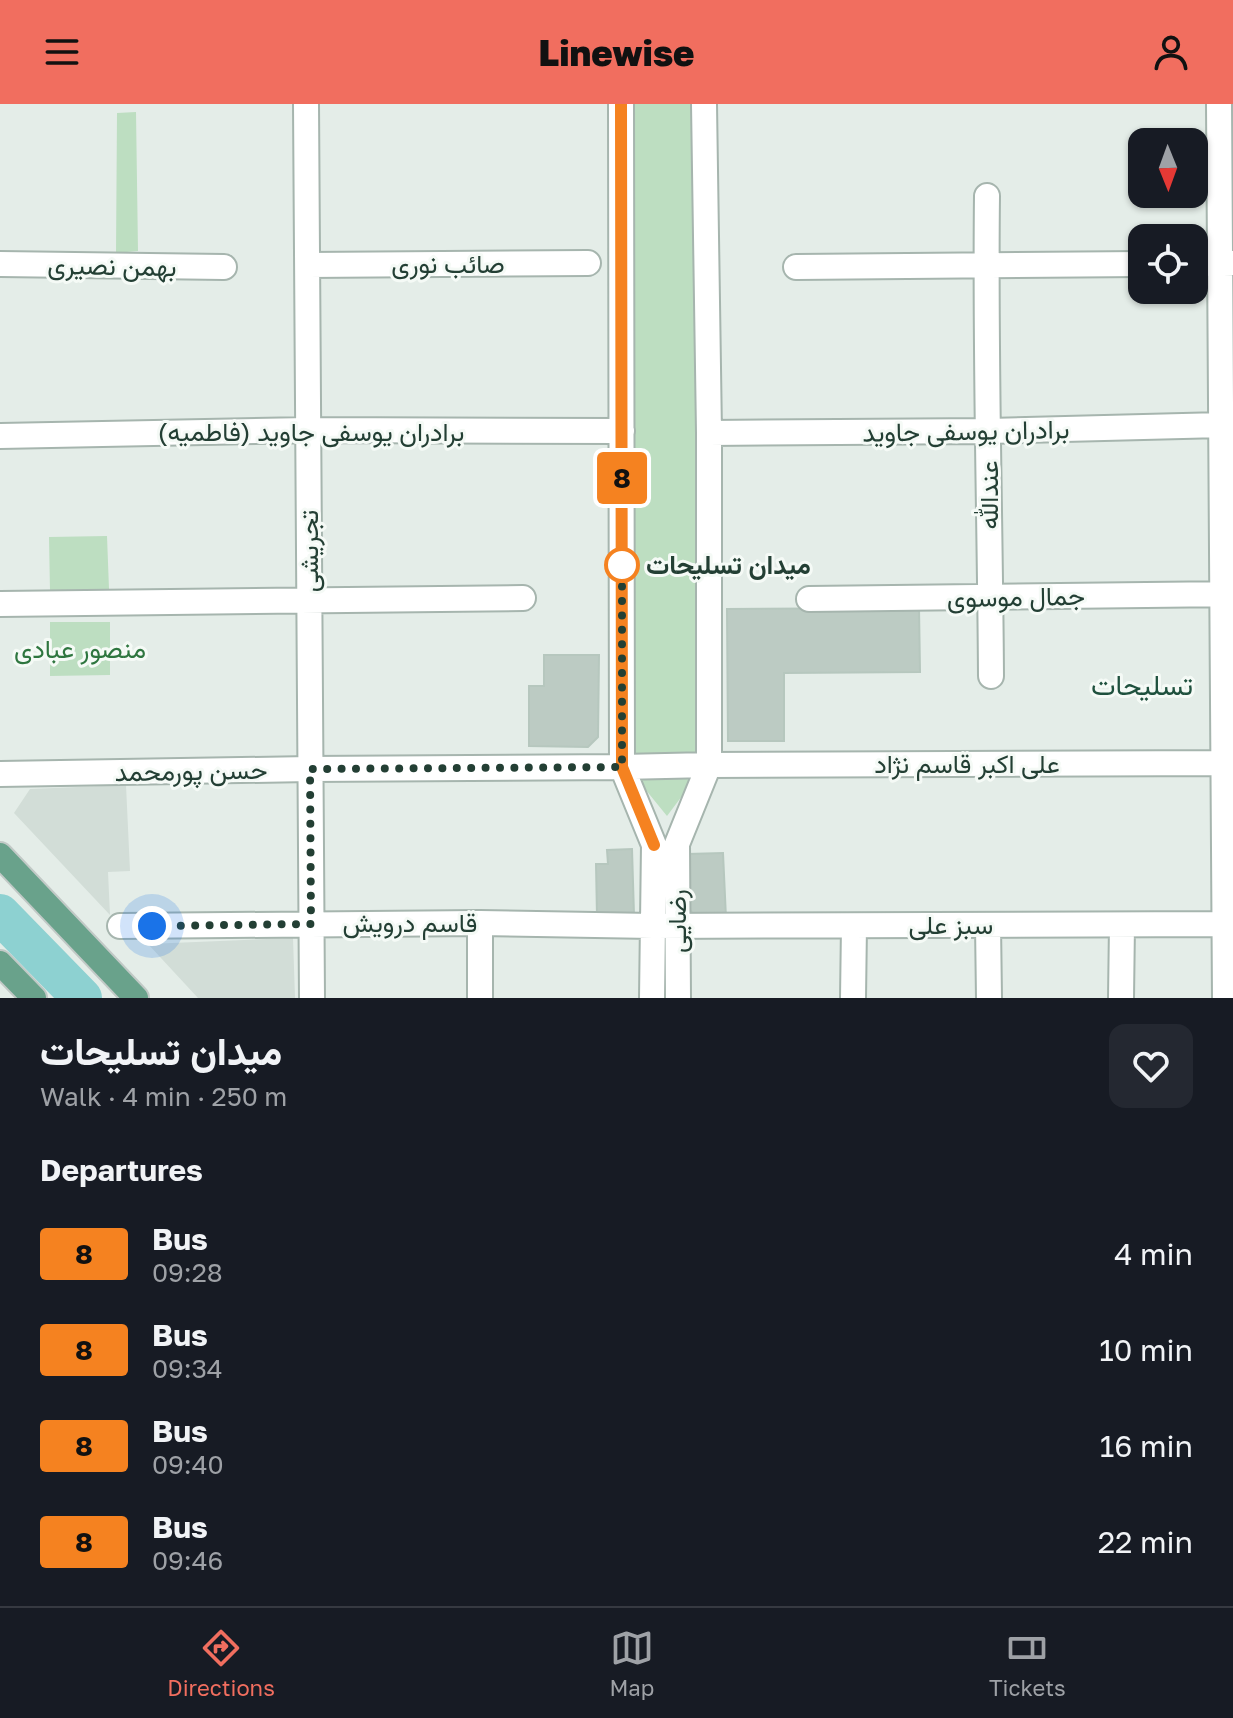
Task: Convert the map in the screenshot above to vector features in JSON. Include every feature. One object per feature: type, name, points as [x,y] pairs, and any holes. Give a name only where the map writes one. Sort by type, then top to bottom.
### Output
[{"type":"main road","points":[[0,855],[136,998]]},
{"type":"main road","points":[[69,928],[144,998]]},
{"type":"main road","points":[[0,963],[30,996]]},
{"type":"street","name":"تجریشی","points":[[306,104],[312,998]]},
{"type":"street","points":[[621,104],[622,767],[665,844]]},
{"type":"street","points":[[665,844],[709,765],[709,433],[704,104]]},
{"type":"street","points":[[1219,104],[1226,263],[1222,425],[1228,594],[1225,998]]},
{"type":"street","name":"عندالله","points":[[987,196],[991,676]]},
{"type":"street","name":"صائب نوری","points":[[308,265],[588,263]]},
{"type":"street","name":"بهمن نصیری","points":[[0,264],[224,267]]},
{"type":"street","points":[[796,267],[1128,264]]},
{"type":"street","name":"برادران یوسفی جاوید","points":[[709,433],[1222,425]]},
{"type":"street","name":"برادران یوسفی جاوید (فاطمیه)","points":[[0,436],[308,430],[622,431]]},
{"type":"street","name":"جمال موسوی","points":[[809,599],[1228,594]]},
{"type":"street","points":[[0,604],[523,598]]},
{"type":"street","name":"علی اکبر قاسم نژاد","points":[[622,767],[1228,763]]},
{"type":"street","name":"حسن پورمحمد","points":[[0,774],[622,767]]},
{"type":"street","name":"رضایی","points":[[652,998],[665,926],[665,844]]},
{"type":"street","points":[[480,923],[480,998]]},
{"type":"street","name":"قاسم درویش","points":[[120,926],[480,923],[665,926]]},
{"type":"street","name":"سبز علی","points":[[665,926],[1225,924]]},
{"type":"street","points":[[988,925],[989,998]]},
{"type":"street","points":[[1121,998],[1122,925]]},
{"type":"street","name":"رضایی","points":[[665,926],[678,998]]},
{"type":"street","points":[[853,998],[854,926]]},
{"type":"shaded area","points":[[126,785],[130,871],[108,872],[110,915],[14,813],[30,789]]},
{"type":"shaded area","points":[[293,938],[295,998],[198,998],[148,944]]},
{"type":"green space","name":"میدان تسلیحات","points":[[628,104],[697,104],[700,772],[667,816],[632,773]]},
{"type":"green space","points":[[136,112],[138,251],[116,253],[117,113]]},
{"type":"green space","name":"منصور عبادی","points":[[107,536],[109,589],[50,591],[49,537]]},
{"type":"green space","name":"منصور عبادی","points":[[50,622],[110,622],[110,675],[50,676]]},
{"type":"building","points":[[919,608],[920,672],[784,673],[784,741],[728,741],[727,609]]},
{"type":"building","points":[[544,655],[599,655],[598,737],[588,747],[529,746],[529,686],[544,686]]},
{"type":"building","points":[[632,849],[634,915],[597,916],[596,864],[608,864],[607,850]]},
{"type":"building","points":[[723,853],[726,918],[698,919],[690,910],[688,854]]},
{"type":"waterway","points":[[0,914],[82,998]]},
{"type":"bus line","name":"8","points":[[621,104],[622,767],[654,845]]},
{"type":"place","name":"میدان تسلیحات","points":[[622,565]]},
{"type":"district","name":"تسلیحات","points":[[1142,685]]},
{"type":"route","points":[[152,926],[311,924],[310,769],[622,767],[622,554],[622,565]]}]
